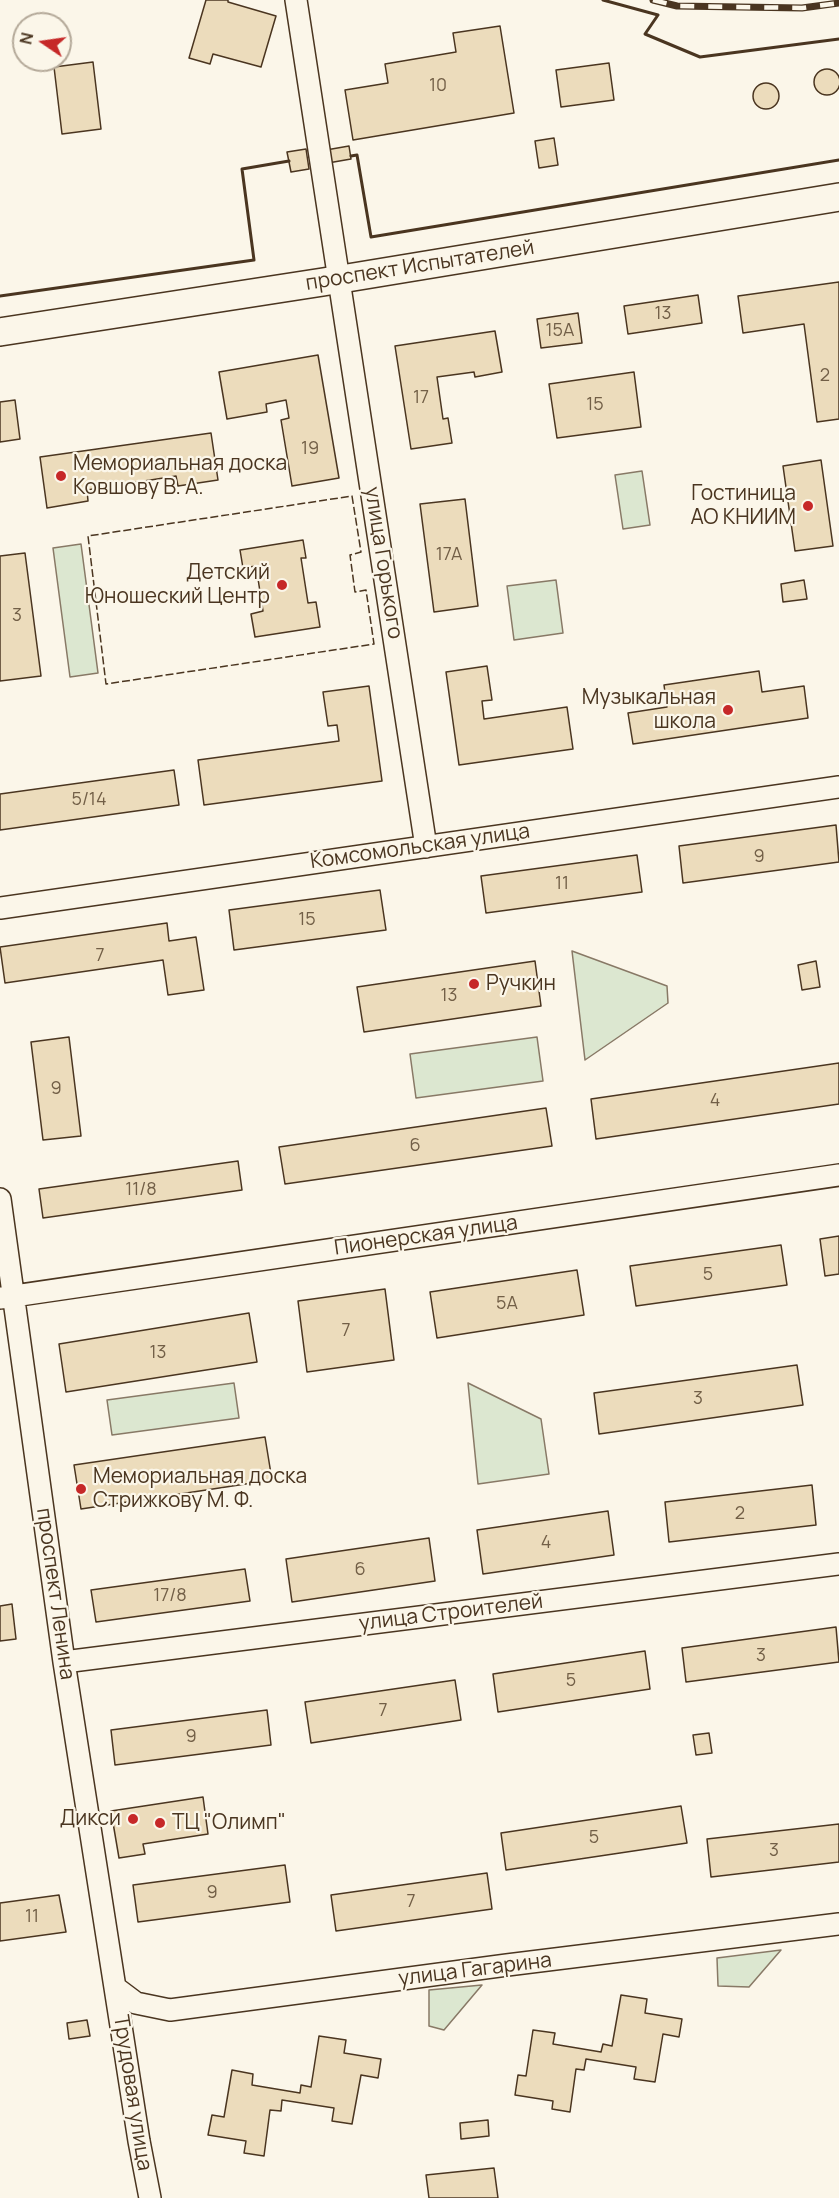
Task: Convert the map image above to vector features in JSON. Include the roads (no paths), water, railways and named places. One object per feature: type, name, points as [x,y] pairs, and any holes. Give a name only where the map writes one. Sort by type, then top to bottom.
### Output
[{"type":"main road","name":"проспект Испытателей","points":[[0,332],[339,280],[839,197]]},
{"type":"street","name":"улица Горького","points":[[296,0],[426,847]]},
{"type":"street","name":"Комсомольская улица","points":[[0,908],[839,787]]},
{"type":"street","name":"Пионерская улица","points":[[6,1298],[839,1175]]},
{"type":"street","name":"проспект Ленина","points":[[0,1199],[6,1298],[116,1988]]},
{"type":"street","name":"улица Строителей","points":[[64,1662],[839,1564]]},
{"type":"street","name":"улица Гагарина","points":[[116,1988],[136,2003],[170,2010],[839,1924]]},
{"type":"street","name":"Трудовая улица","points":[[116,1988],[150,2198]]},
{"type":"railway","points":[[653,0],[677,6],[802,8],[839,3]]},
{"type":"place","name":"Мемориальная доска Ковшову В. А.","points":[[61,476]]},
{"type":"place","name":"Гостиница АО КНИИМ","points":[[808,506]]},
{"type":"place","name":"Детский Юношеский Центр","points":[[282,585]]},
{"type":"place","name":"Музыкальная школа","points":[[728,710]]},
{"type":"place","name":"Ручкин","points":[[474,984]]},
{"type":"place","name":"Мемориальная доска Стрижкову М. Ф.","points":[[81,1489]]},
{"type":"place","name":"Дикси","points":[[133,1819]]},
{"type":"place","name":"ТЦ \"Олимп\"","points":[[160,1823]]}]
